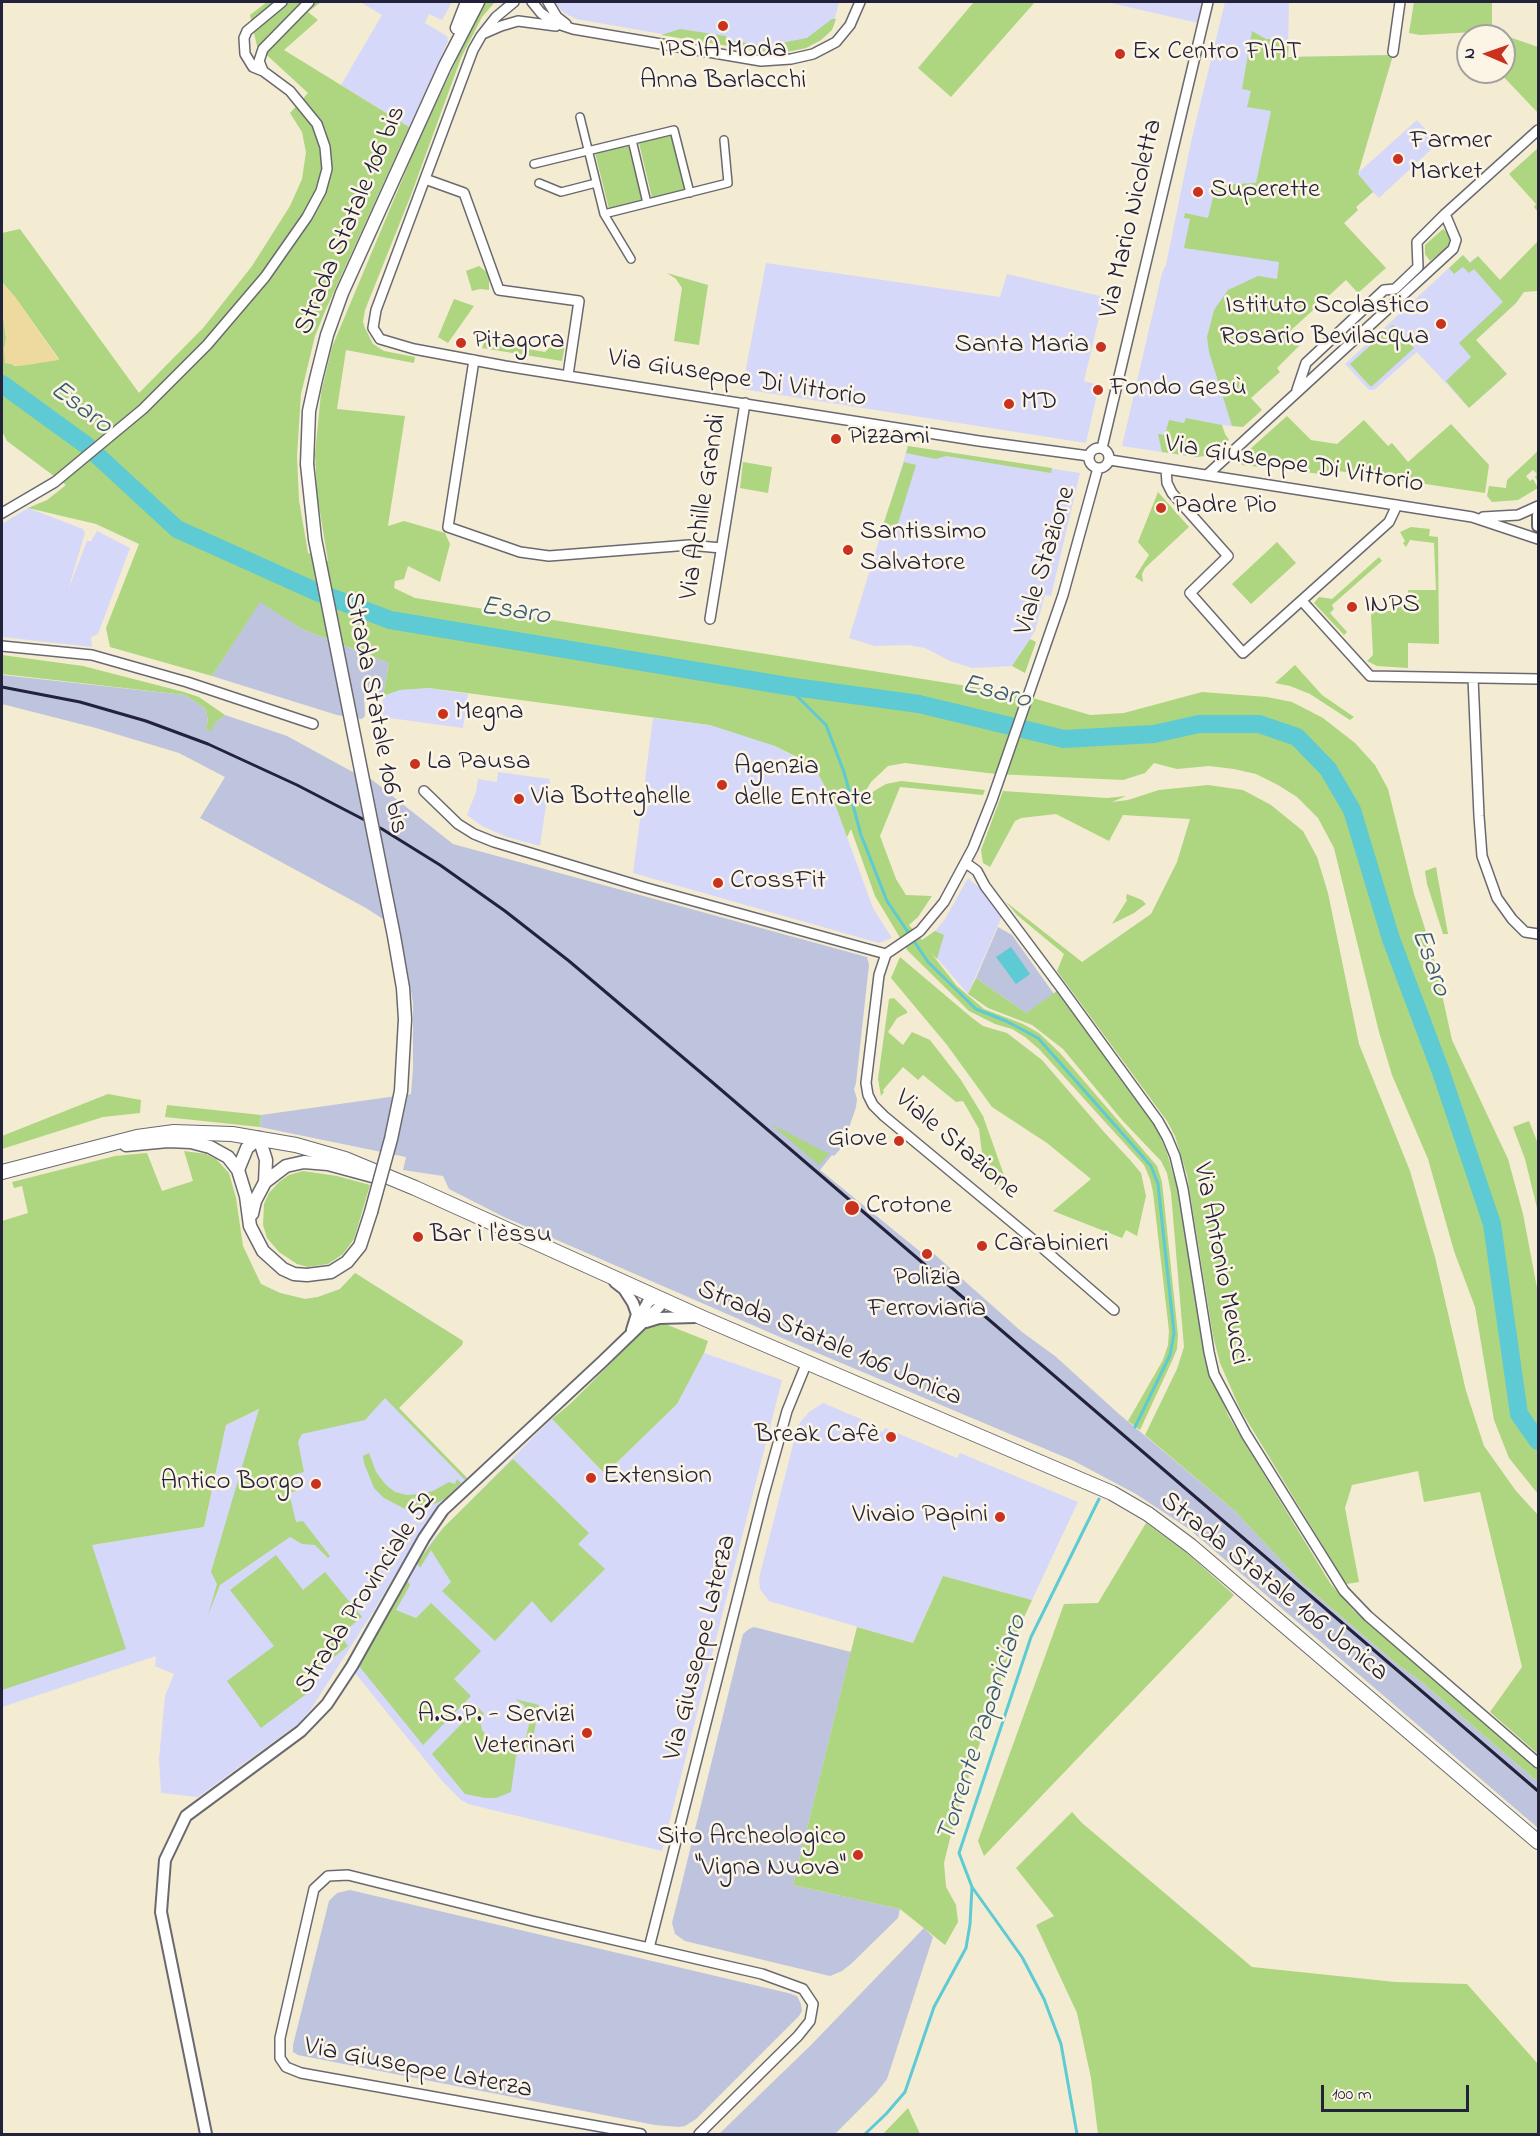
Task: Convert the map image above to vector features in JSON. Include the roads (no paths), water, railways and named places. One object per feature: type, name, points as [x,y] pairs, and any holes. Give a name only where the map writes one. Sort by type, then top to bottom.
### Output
[{"type":"main road","points":[[445,66],[467,2]]},
{"type":"main road","points":[[445,66],[478,2]]},
{"type":"main road","name":"Strada Statale 106 bis","points":[[250,1226],[263,1251],[284,1269],[294,1274],[331,1272],[347,1262],[360,1246],[391,1139],[401,1091],[405,1019],[403,988],[315,538],[307,464],[309,411],[327,335],[342,293],[445,66]]},
{"type":"main road","name":"Strada Statale 106 Jonica","points":[[2,1173],[137,1137],[174,1132],[232,1134],[296,1145],[345,1160],[415,1188],[703,1318],[1112,1493],[1148,1514],[1191,1546],[1539,1842]]},
{"type":"main road","points":[[238,1170],[247,1148],[259,1138],[266,1160],[264,1182],[255,1201],[250,1226]]},
{"type":"main road","points":[[101,1147],[168,1141],[191,1142],[210,1147],[228,1157],[238,1170],[246,1196],[250,1226]]},
{"type":"main road","points":[[264,1182],[286,1166],[304,1162],[328,1164],[415,1188]]},
{"type":"street","points":[[4,512],[55,482],[143,409],[207,345],[265,277],[307,217],[321,191],[327,169],[325,147],[317,124],[290,91],[263,71],[253,67],[245,54],[244,38],[247,31],[282,2]]},
{"type":"street","points":[[263,71],[259,61],[263,49],[309,2]]},
{"type":"street","points":[[514,2],[496,17],[472,50],[425,179],[464,193],[499,290],[579,302],[568,375]]},
{"type":"street","points":[[532,2],[541,13],[555,23],[573,29]]},
{"type":"street","points":[[548,2],[557,17],[573,29]]},
{"type":"street","points":[[481,36],[518,21],[761,61],[791,59],[813,54],[836,42],[850,25],[860,2]]},
{"type":"street","name":"Via Mario Nicoletta","points":[[1101,448],[1208,2]]},
{"type":"street","points":[[1393,52],[1400,2]]},
{"type":"street","points":[[580,117],[604,214],[632,259]]},
{"type":"street","points":[[534,164],[674,130],[690,193]]},
{"type":"street","points":[[1296,392],[1305,363],[1384,290],[1395,289],[1418,267],[1417,242],[1539,130]]},
{"type":"street","points":[[632,140],[647,203]]},
{"type":"street","points":[[604,214],[728,183],[724,140]]},
{"type":"street","name":"Via Giuseppe Di Vittorio","points":[[425,179],[376,310],[373,328],[380,339],[400,346],[474,360],[1089,456]]},
{"type":"street","points":[[539,183],[561,192],[596,183]]},
{"type":"street","points":[[1207,475],[1453,249],[1456,240],[1445,214]]},
{"type":"street","points":[[474,360],[448,527],[520,552],[549,556],[689,545],[721,549]]},
{"type":"street","name":"Via Achille Grandi","points":[[710,619],[745,403]]},
{"type":"street","points":[[1101,448],[1107,451],[1110,460],[1104,467],[1098,468],[1092,466],[1089,456],[1092,450],[1101,448]]},
{"type":"street","name":"Via Giuseppe Di Vittorio","points":[[1110,460],[1472,517]]},
{"type":"street","name":"Viale Stazione","points":[[966,863],[992,800],[1038,666],[1072,564],[1098,468]]},
{"type":"street","points":[[1166,469],[1167,483],[1172,493],[1228,556],[1190,593],[1243,653],[1389,522],[1397,505]]},
{"type":"street","points":[[1472,517],[1518,515],[1539,506]]},
{"type":"street","points":[[1539,515],[1539,526]]},
{"type":"street","points":[[1472,517],[1539,538]]},
{"type":"street","points":[[1302,601],[1370,676],[1539,679]]},
{"type":"street","points":[[2,646],[92,655],[187,682],[313,724]]},
{"type":"street","points":[[1473,678],[1482,856],[1497,898],[1512,919],[1525,932],[1539,934]]},
{"type":"street","points":[[424,791],[458,824],[494,842],[643,887],[886,954],[920,931],[944,902],[966,863]]},
{"type":"street","name":"Via Antonio Meucci","points":[[966,863],[977,871],[985,886],[1158,1121],[1167,1137],[1175,1156],[1183,1189],[1214,1374],[1246,1434],[1344,1591],[1368,1616],[1539,1763]]},
{"type":"street","name":"Viale Stazione","points":[[886,954],[879,975],[866,1083],[873,1105],[1114,1310]]},
{"type":"street","points":[[603,1272],[624,1289],[633,1303],[636,1314],[631,1333]]},
{"type":"street","points":[[631,1333],[648,1302],[659,1298]]},
{"type":"street","points":[[631,1333],[644,1323],[659,1318],[685,1316],[703,1318]]},
{"type":"street","name":"Strada Provinciale 52","points":[[206,2134],[161,1912],[165,1860],[186,1816],[301,1731],[327,1704],[352,1666],[424,1538],[443,1510],[631,1333]]},
{"type":"street","name":"Via Giuseppe Laterza","points":[[649,1948],[764,1494],[787,1411],[807,1362]]},
{"type":"street","name":"Via Giuseppe Laterza","points":[[641,2134],[301,2073],[286,2067],[280,2058],[280,2038],[314,1888],[328,1876],[348,1875],[532,1921],[762,1974],[803,1989],[813,2004],[810,2021],[798,2036],[699,2134]]},
{"type":"water","points":[[1011,947],[1030,974],[1016,984],[996,957]]},
{"type":"waterway","name":"Esaro","points":[[2,384],[86,445],[177,529],[317,592],[390,620],[787,686],[919,704],[1064,739],[1154,734],[1199,724],[1259,724],[1297,737],[1328,769],[1352,810],[1391,939],[1441,1072],[1492,1224],[1519,1414],[1538,1441]]},
{"type":"waterway","name":"Torrente Papaniciaro","points":[[787,686],[826,725],[844,772],[861,835],[887,901],[928,962],[976,1009],[1006,1021],[1038,1038],[1151,1166],[1158,1184],[1174,1333],[1170,1355],[1135,1427]]},
{"type":"waterway","name":"Torrente Papaniciaro","points":[[865,2134],[905,2092],[934,2007],[966,1948],[972,1887],[959,1853],[1031,1637],[1099,1499]]},
{"type":"waterway","points":[[972,1887],[1022,1957],[1044,1999],[1061,2044],[1077,2134]]},
{"type":"railway","points":[[2,687],[80,702],[146,721],[208,744],[297,785],[382,829],[440,865],[505,911],[569,961],[712,1082],[1538,1791]]},
{"type":"place","name":"IPSIA Moda Anna Barlacchi","points":[[723,26]]},
{"type":"place","name":"Ex Centro FIAT","points":[[1120,54]]},
{"type":"place","name":"Farmer Market","points":[[1398,159]]},
{"type":"place","name":"Superette","points":[[1198,192]]},
{"type":"place","name":"Istituto Scolastico Rosario Bevilacqua","points":[[1441,324]]},
{"type":"place","name":"Pitagora","points":[[461,343]]},
{"type":"place","name":"Santa Maria","points":[[1101,347]]},
{"type":"place","name":"Fondo Gesù","points":[[1098,390]]},
{"type":"place","name":"MD","points":[[1009,404]]},
{"type":"place","name":"Pizzami","points":[[836,439]]},
{"type":"place","name":"Padre Pio","points":[[1161,508]]},
{"type":"place","name":"Santissimo Salvatore","points":[[848,550]]},
{"type":"place","name":"INPS","points":[[1352,607]]},
{"type":"place","name":"Megna","points":[[443,714]]},
{"type":"place","name":"La Pausa","points":[[415,764]]},
{"type":"place","name":"Agenzia delle Entrate","points":[[722,785]]},
{"type":"place","name":"Via Botteghelle","points":[[519,799]]},
{"type":"place","name":"CrossFit","points":[[718,883]]},
{"type":"place","name":"Giove","points":[[899,1141]]},
{"type":"place","name":"Crotone","points":[[852,1208]]},
{"type":"place","name":"Bar ì l'èssu","points":[[418,1237]]},
{"type":"place","name":"Carabinieri","points":[[982,1246]]},
{"type":"place","name":"Polizia Ferroviaria","points":[[927,1254]]},
{"type":"place","name":"Break Cafè","points":[[891,1437]]},
{"type":"place","name":"Extension","points":[[591,1478]]},
{"type":"place","name":"Antico Borgo","points":[[316,1484]]},
{"type":"place","name":"Vivaio Papini","points":[[1000,1517]]},
{"type":"place","name":"A.S.P. - Servizi Veterinari","points":[[587,1733]]},
{"type":"place","name":"Sito Archeologico \"Vigna Nuova\"","points":[[858,1855]]}]
